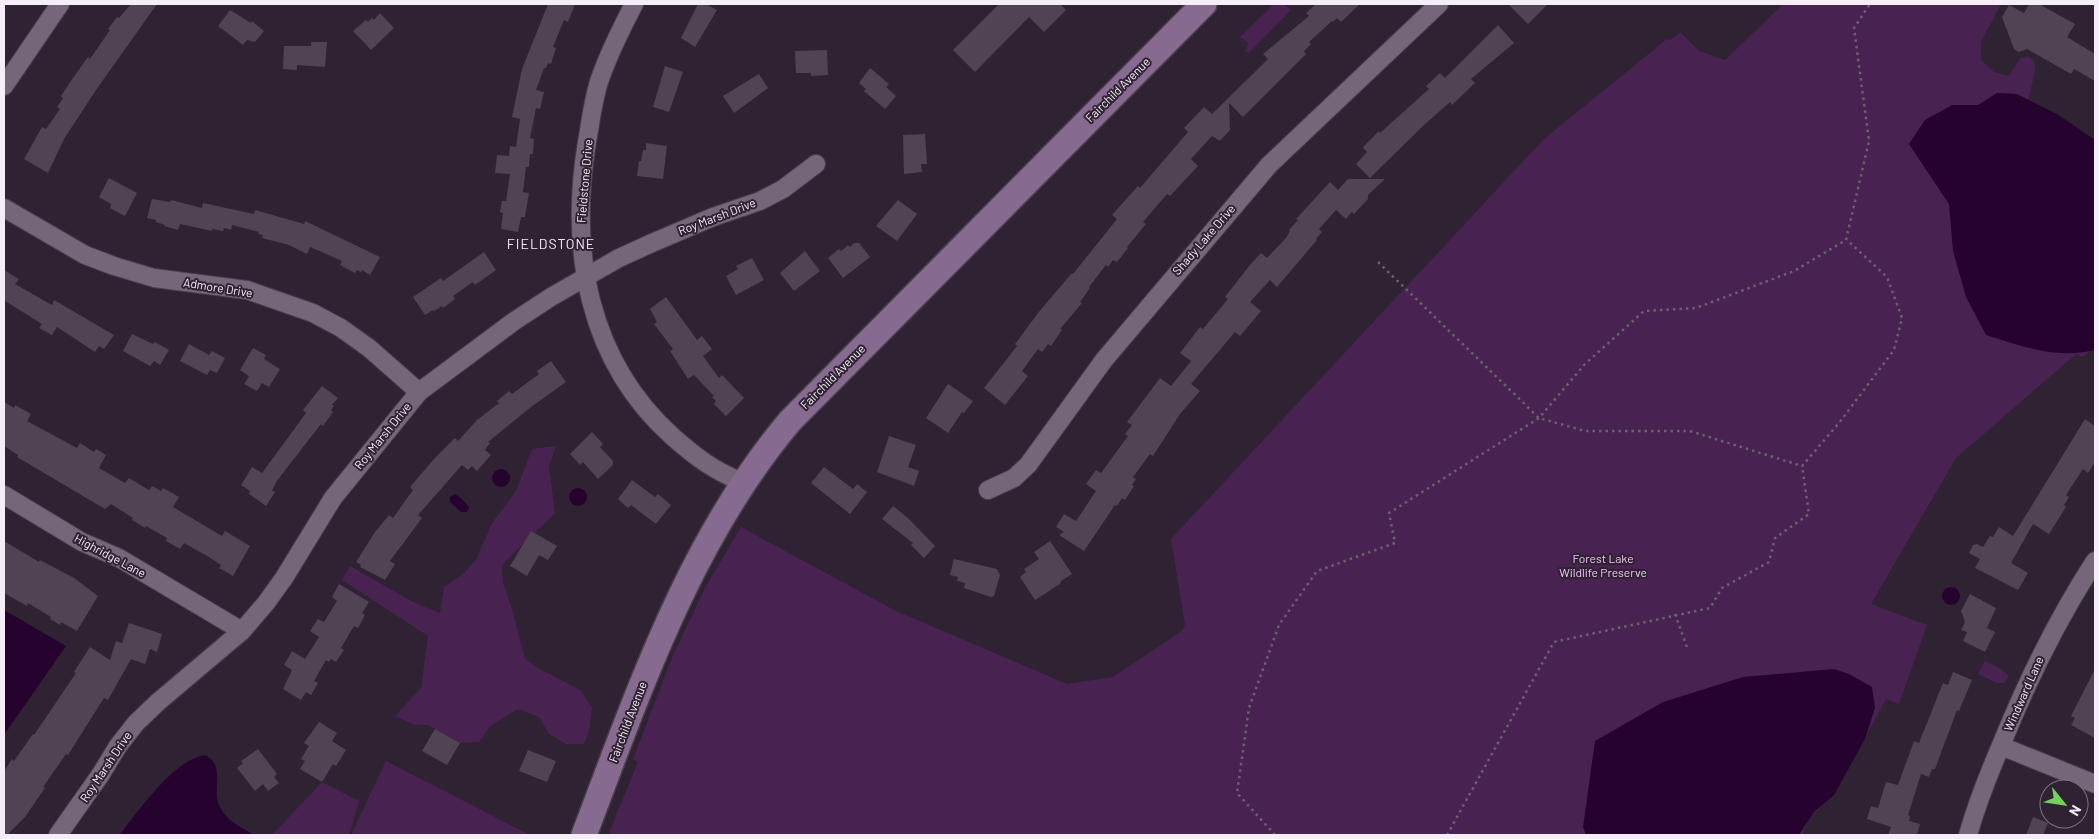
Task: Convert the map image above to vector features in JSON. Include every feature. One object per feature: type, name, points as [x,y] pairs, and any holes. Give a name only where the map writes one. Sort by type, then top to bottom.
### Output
[{"type":"main road","name":"Fairchild Avenue","points":[[584,835],[658,646],[699,558],[742,482],[790,421],[1204,4]]},
{"type":"street","points":[[4,86],[60,4]]},
{"type":"street","name":"Fieldstone Drive","points":[[634,4],[616,39],[600,78],[584,163],[581,247],[591,306],[606,347],[630,390],[648,412],[691,452],[718,472],[742,482]]},
{"type":"street","name":"Shady Lake Drive","points":[[988,490],[1014,478],[1028,465],[1104,360],[1269,165],[1439,4]]},
{"type":"street","name":"Roy Marsh Drive","points":[[58,835],[101,774],[118,746],[136,724],[158,702],[242,631],[284,578],[333,498],[419,392],[513,322],[586,276],[619,258],[713,217],[760,202],[783,189],[816,164]]},
{"type":"street","name":"Admore Drive","points":[[4,208],[85,255],[114,266],[154,278],[247,290],[313,313],[341,328],[369,348],[419,392]]},
{"type":"street","name":"Highridge Lane","points":[[4,495],[82,542],[119,558],[242,631]]},
{"type":"street","name":"Windward Lane","points":[[1968,835],[1985,784],[2021,695],[2095,561]]},
{"type":"street","points":[[2001,746],[2095,784]]},
{"type":"path","points":[[1275,835],[1237,793],[1249,708],[1279,625],[1317,571],[1395,543],[1389,514],[1539,418],[1585,364],[1644,312],[1696,308],[1794,271],[1846,240],[1869,141],[1854,28],[1870,4]]},
{"type":"path","points":[[1446,835],[1554,642],[1675,614],[1710,608],[1722,588],[1768,562],[1775,538],[1809,514],[1802,466],[1839,423],[1894,350],[1902,318],[1886,277],[1846,240]]},
{"type":"path","points":[[1378,262],[1539,418],[1585,431],[1690,431],[1802,466]]},
{"type":"path","points":[[1675,614],[1688,650]]},
{"type":"green space","points":[[1274,4],[1284,4],[1291,10],[1249,53],[1245,51],[1248,43],[1240,37]]},
{"type":"green space","name":"Forest Lake Wildlife Preserve","points":[[1783,4],[2001,4],[1981,42],[1981,60],[1994,72],[2009,76],[2020,58],[2029,57],[2034,61],[2035,72],[2028,100],[2017,94],[1997,93],[1978,105],[1952,105],[1932,117],[2095,347],[2083,357],[2076,354],[1956,458],[1871,604],[1927,625],[1899,704],[1886,699],[1836,791],[1809,819],[1802,835],[608,835],[638,762],[633,759],[673,655],[705,588],[741,527],[896,611],[1067,684],[1113,677],[1182,631],[1185,625],[1171,539],[1544,139],[1667,39],[1671,40],[1680,32],[1699,51],[1725,60]]},
{"type":"green space","points":[[556,446],[549,467],[555,513],[502,565],[503,583],[525,659],[580,690],[592,707],[589,732],[584,744],[566,744],[549,734],[539,717],[518,709],[490,726],[479,742],[460,743],[428,725],[415,725],[395,716],[421,688],[428,636],[342,580],[350,566],[413,602],[440,613],[444,587],[463,574],[476,560],[492,523],[516,491],[532,449]]},
{"type":"green space","points":[[1985,661],[1998,667],[2009,676],[2004,683],[1997,683],[1978,674]]},
{"type":"green space","points":[[386,761],[530,835],[351,835]]},
{"type":"green space","points":[[322,782],[359,801],[349,835],[272,835]]},
{"type":"shaded area","points":[[1997,93],[2017,94],[2057,114],[2095,140],[2095,350],[2066,353],[2053,352],[2027,347],[1986,335],[1966,297],[1953,251],[1949,204],[1909,144],[1925,120],[1952,105],[1978,105]]},
{"type":"shaded area","points":[[501,469],[507,472],[510,478],[507,484],[501,487],[495,484],[492,478],[495,472]]},
{"type":"shaded area","points":[[578,488],[584,491],[587,497],[584,503],[578,506],[572,503],[569,497],[572,491]]},
{"type":"shaded area","points":[[455,494],[469,507],[467,512],[461,512],[450,502],[450,497]]},
{"type":"shaded area","points":[[1951,587],[1957,590],[1960,596],[1957,602],[1951,605],[1945,602],[1942,596],[1945,590]]},
{"type":"shaded area","points":[[4,610],[66,646],[4,735]]},
{"type":"shaded area","points":[[1834,669],[1849,674],[1872,687],[1875,708],[1865,739],[1834,795],[1814,812],[1799,835],[1586,835],[1583,827],[1595,741],[1663,702],[1743,677]]},
{"type":"shaded area","points":[[205,755],[211,759],[217,771],[217,799],[222,811],[234,823],[254,835],[119,835],[169,776],[193,759]]},
{"type":"building","points":[[131,4],[157,4],[64,139],[48,173],[24,159],[42,127],[46,129],[60,109],[57,107],[63,98],[61,96],[73,78],[88,57],[90,59],[117,17],[119,18]]},
{"type":"building","points":[[548,4],[575,4],[568,22],[564,20],[553,47],[556,48],[551,64],[548,63],[546,68],[544,68],[536,90],[544,92],[540,109],[536,108],[530,138],[534,139],[533,154],[530,154],[529,167],[526,167],[523,192],[529,193],[525,217],[521,217],[518,232],[501,229],[503,213],[500,212],[502,201],[506,201],[510,174],[495,173],[497,155],[509,156],[510,146],[516,147],[520,119],[512,117],[522,69]]},
{"type":"building","points":[[698,4],[706,4],[717,10],[695,47],[681,38]]},
{"type":"building","points":[[999,4],[1060,4],[1066,10],[1044,32],[1029,17],[975,72],[953,50]]},
{"type":"building","points":[[1316,4],[1360,4],[1341,22],[1337,18],[1332,21],[1309,42],[1311,44],[1304,51],[1306,54],[1243,117],[1229,103],[1230,130],[1220,141],[1212,136],[1191,159],[1198,166],[1170,196],[1167,194],[1143,222],[1146,224],[1117,262],[1113,260],[1108,267],[1106,265],[1089,287],[1080,302],[1082,303],[1060,329],[1062,330],[1051,346],[1048,344],[1042,352],[1038,349],[1022,371],[1028,376],[1005,405],[984,388],[1017,346],[1015,344],[1038,313],[1073,274],[1117,219],[1112,215],[1138,186],[1140,188],[1188,132],[1184,128],[1204,107],[1212,114],[1268,59],[1263,54],[1309,16],[1306,13]]},
{"type":"building","points":[[1508,4],[1548,4],[1528,24]]},
{"type":"building","points":[[2029,4],[2039,4],[2075,24],[2067,37],[2095,54],[2095,81],[2074,69],[2071,74],[2027,49],[2019,52],[2014,49],[2002,17],[2009,5],[2024,13]]},
{"type":"building","points":[[230,10],[251,23],[252,21],[264,31],[255,42],[247,40],[243,45],[218,26]]},
{"type":"building","points":[[380,13],[394,28],[371,50],[353,31],[366,20],[368,22],[372,18],[374,20]]},
{"type":"building","points":[[1498,25],[1514,43],[1471,79],[1475,83],[1452,105],[1450,102],[1424,125],[1370,178],[1356,164],[1367,152],[1363,148],[1364,146],[1429,89],[1426,86],[1440,73],[1445,78]]},
{"type":"building","points":[[311,42],[327,42],[325,67],[297,65],[297,70],[283,69],[284,46],[311,46]]},
{"type":"building","points":[[827,50],[828,75],[811,76],[811,73],[796,73],[795,51]]},
{"type":"building","points":[[665,66],[683,72],[669,112],[653,107]]},
{"type":"building","points":[[870,68],[889,84],[886,87],[896,96],[885,109],[864,91],[866,89],[859,83]]},
{"type":"building","points":[[759,74],[768,88],[734,113],[723,96]]},
{"type":"building","points":[[925,134],[927,164],[921,164],[922,172],[904,174],[903,135]]},
{"type":"building","points":[[646,143],[667,146],[663,179],[637,176],[639,161],[641,161],[643,150],[646,150]]},
{"type":"building","points":[[109,178],[137,193],[125,216],[110,208],[111,204],[99,197]]},
{"type":"building","points":[[1348,179],[1385,179],[1368,195],[1368,199],[1354,214],[1352,212],[1346,219],[1336,210],[1319,229],[1322,232],[1317,240],[1277,287],[1270,280],[1250,302],[1261,311],[1240,336],[1235,332],[1191,384],[1200,391],[1180,414],[1153,456],[1150,454],[1133,477],[1136,479],[1132,485],[1134,486],[1125,500],[1122,498],[1117,506],[1115,505],[1084,551],[1059,535],[1064,532],[1056,527],[1064,514],[1076,521],[1096,491],[1086,484],[1096,470],[1101,473],[1128,436],[1125,434],[1132,425],[1127,422],[1160,378],[1171,386],[1191,361],[1180,353],[1200,327],[1203,329],[1228,299],[1225,297],[1250,265],[1261,253],[1267,258],[1286,238],[1289,230],[1298,220],[1296,219],[1330,182],[1338,190]]},
{"type":"building","points":[[152,199],[170,202],[171,200],[202,208],[203,203],[254,214],[255,210],[304,224],[305,221],[380,257],[370,275],[362,270],[361,272],[357,270],[355,273],[340,265],[342,261],[310,247],[307,254],[289,245],[262,238],[263,235],[258,234],[259,232],[232,225],[231,230],[224,228],[223,231],[212,229],[212,231],[180,224],[178,230],[147,218]]},
{"type":"building","points":[[898,200],[917,214],[897,241],[876,226]]},
{"type":"building","points":[[854,243],[859,243],[870,257],[843,278],[828,258],[839,249],[841,251]]},
{"type":"building","points":[[805,251],[820,271],[794,291],[780,273]]},
{"type":"building","points":[[484,252],[496,270],[475,285],[473,282],[453,296],[455,299],[443,308],[442,306],[425,315],[413,297],[441,278],[443,281]]},
{"type":"building","points":[[752,258],[764,280],[736,295],[726,276],[738,269],[736,266]]},
{"type":"building","points":[[4,270],[19,279],[15,284],[52,305],[54,300],[114,335],[104,349],[99,346],[95,352],[57,327],[52,335],[39,328],[42,324],[5,301],[4,304]]},
{"type":"building","points":[[666,297],[697,340],[702,336],[712,349],[703,356],[719,378],[722,375],[744,398],[726,416],[714,404],[716,401],[712,397],[714,396],[694,375],[688,379],[670,351],[673,349],[654,324],[657,322],[650,309]]},
{"type":"building","points":[[132,334],[153,344],[155,342],[169,350],[160,365],[154,361],[150,366],[123,351]]},
{"type":"building","points":[[189,344],[209,355],[212,351],[225,358],[217,373],[210,370],[207,375],[180,361]]},
{"type":"building","points":[[253,348],[266,355],[264,359],[280,369],[269,387],[262,383],[257,391],[244,384],[249,376],[240,370]]},
{"type":"building","points":[[551,361],[566,382],[531,407],[488,442],[490,443],[485,450],[491,455],[477,471],[472,466],[468,470],[462,465],[418,515],[422,518],[390,561],[395,564],[385,580],[360,567],[361,565],[356,562],[375,532],[389,515],[393,518],[413,490],[410,487],[434,459],[455,438],[458,441],[477,420],[499,403],[497,401],[509,391],[512,394],[539,374],[537,371]]},
{"type":"building","points":[[948,384],[973,401],[964,413],[962,412],[948,433],[926,418]]},
{"type":"building","points":[[322,386],[338,398],[332,405],[334,406],[331,410],[333,412],[323,426],[321,424],[276,482],[272,491],[275,492],[266,506],[249,494],[250,491],[241,485],[252,467],[262,473],[306,413],[303,410]]},
{"type":"building","points":[[4,402],[14,408],[15,405],[31,414],[27,421],[77,448],[80,443],[94,452],[96,449],[106,455],[99,468],[125,483],[129,478],[149,490],[152,486],[161,491],[163,488],[179,497],[173,507],[222,536],[225,531],[250,546],[233,576],[219,568],[221,565],[184,543],[180,549],[166,541],[167,538],[146,526],[145,528],[111,504],[105,509],[17,457],[18,455],[4,446]]},
{"type":"building","points":[[2085,419],[2095,426],[2095,462],[2088,473],[2083,469],[2066,495],[2069,497],[2064,505],[2066,507],[2049,534],[2033,524],[2011,563],[2028,573],[2018,590],[1975,568],[1980,559],[1969,553],[1973,545],[1977,544],[1983,547],[1990,536],[1993,537],[1999,527],[2013,536]]},
{"type":"building","points":[[592,432],[603,444],[600,447],[613,461],[613,465],[598,479],[583,462],[580,465],[570,454]]},
{"type":"building","points":[[889,436],[916,445],[908,467],[919,471],[914,486],[877,472]]},
{"type":"building","points":[[824,467],[853,489],[857,484],[867,492],[850,514],[811,483]]},
{"type":"building","points":[[632,480],[655,497],[658,494],[671,505],[656,524],[631,505],[628,508],[618,499]]},
{"type":"building","points":[[893,506],[908,518],[935,546],[924,558],[911,545],[913,543],[882,519]]},
{"type":"building","points":[[531,531],[557,546],[548,560],[539,555],[527,576],[510,566]]},
{"type":"building","points":[[4,541],[39,562],[40,560],[74,578],[98,596],[77,631],[61,622],[60,625],[28,603],[27,606],[4,593]]},
{"type":"building","points":[[1050,541],[1072,574],[1035,600],[1020,577],[1026,572],[1024,569],[1039,559],[1034,552]]},
{"type":"building","points":[[954,559],[997,569],[1000,575],[994,596],[991,597],[964,588],[965,583],[957,581],[958,577],[950,575]]},
{"type":"building","points":[[339,584],[369,602],[362,613],[365,615],[358,628],[354,626],[341,648],[344,650],[336,662],[331,659],[329,662],[326,660],[314,681],[318,683],[311,695],[306,692],[301,700],[283,689],[292,670],[284,665],[292,651],[305,659],[319,637],[310,631],[318,619],[324,622],[337,601],[332,597]]},
{"type":"building","points":[[1970,594],[1996,608],[1987,628],[1995,632],[1985,652],[1963,641],[1967,632],[1961,630],[1965,622],[1961,611]]},
{"type":"building","points":[[129,623],[162,634],[157,652],[150,649],[145,664],[131,659],[108,700],[104,698],[68,755],[66,754],[43,787],[45,788],[25,817],[7,835],[4,835],[4,771],[12,759],[14,761],[34,735],[76,673],[74,672],[90,647],[110,660],[116,641],[122,643]]},
{"type":"building","points":[[2095,669],[2095,738],[2071,725],[2075,718],[2071,716]]},
{"type":"building","points":[[1953,672],[1972,680],[1959,711],[1957,710],[1935,769],[1932,769],[1929,777],[1921,774],[1908,815],[1910,816],[1909,821],[1920,824],[1917,835],[1888,835],[1891,827],[1867,819],[1871,806],[1878,808],[1886,782],[1898,785],[1914,741],[1919,743],[1943,683],[1948,685]]},
{"type":"building","points":[[319,722],[337,733],[332,741],[346,750],[336,766],[333,764],[322,782],[300,769],[305,761],[301,759],[309,746],[304,743]]},
{"type":"building","points":[[435,729],[460,743],[447,765],[422,751]]},
{"type":"building","points":[[258,749],[277,774],[274,777],[279,783],[268,791],[263,784],[255,791],[237,768],[243,763],[241,761]]},
{"type":"building","points":[[528,750],[556,761],[547,782],[519,771]]},
{"type":"building","points":[[2033,817],[2039,819],[2039,829],[2046,829],[2043,835],[2026,835]]},
{"type":"district","name":"FIELDSTONE","points":[[551,244]]}]
